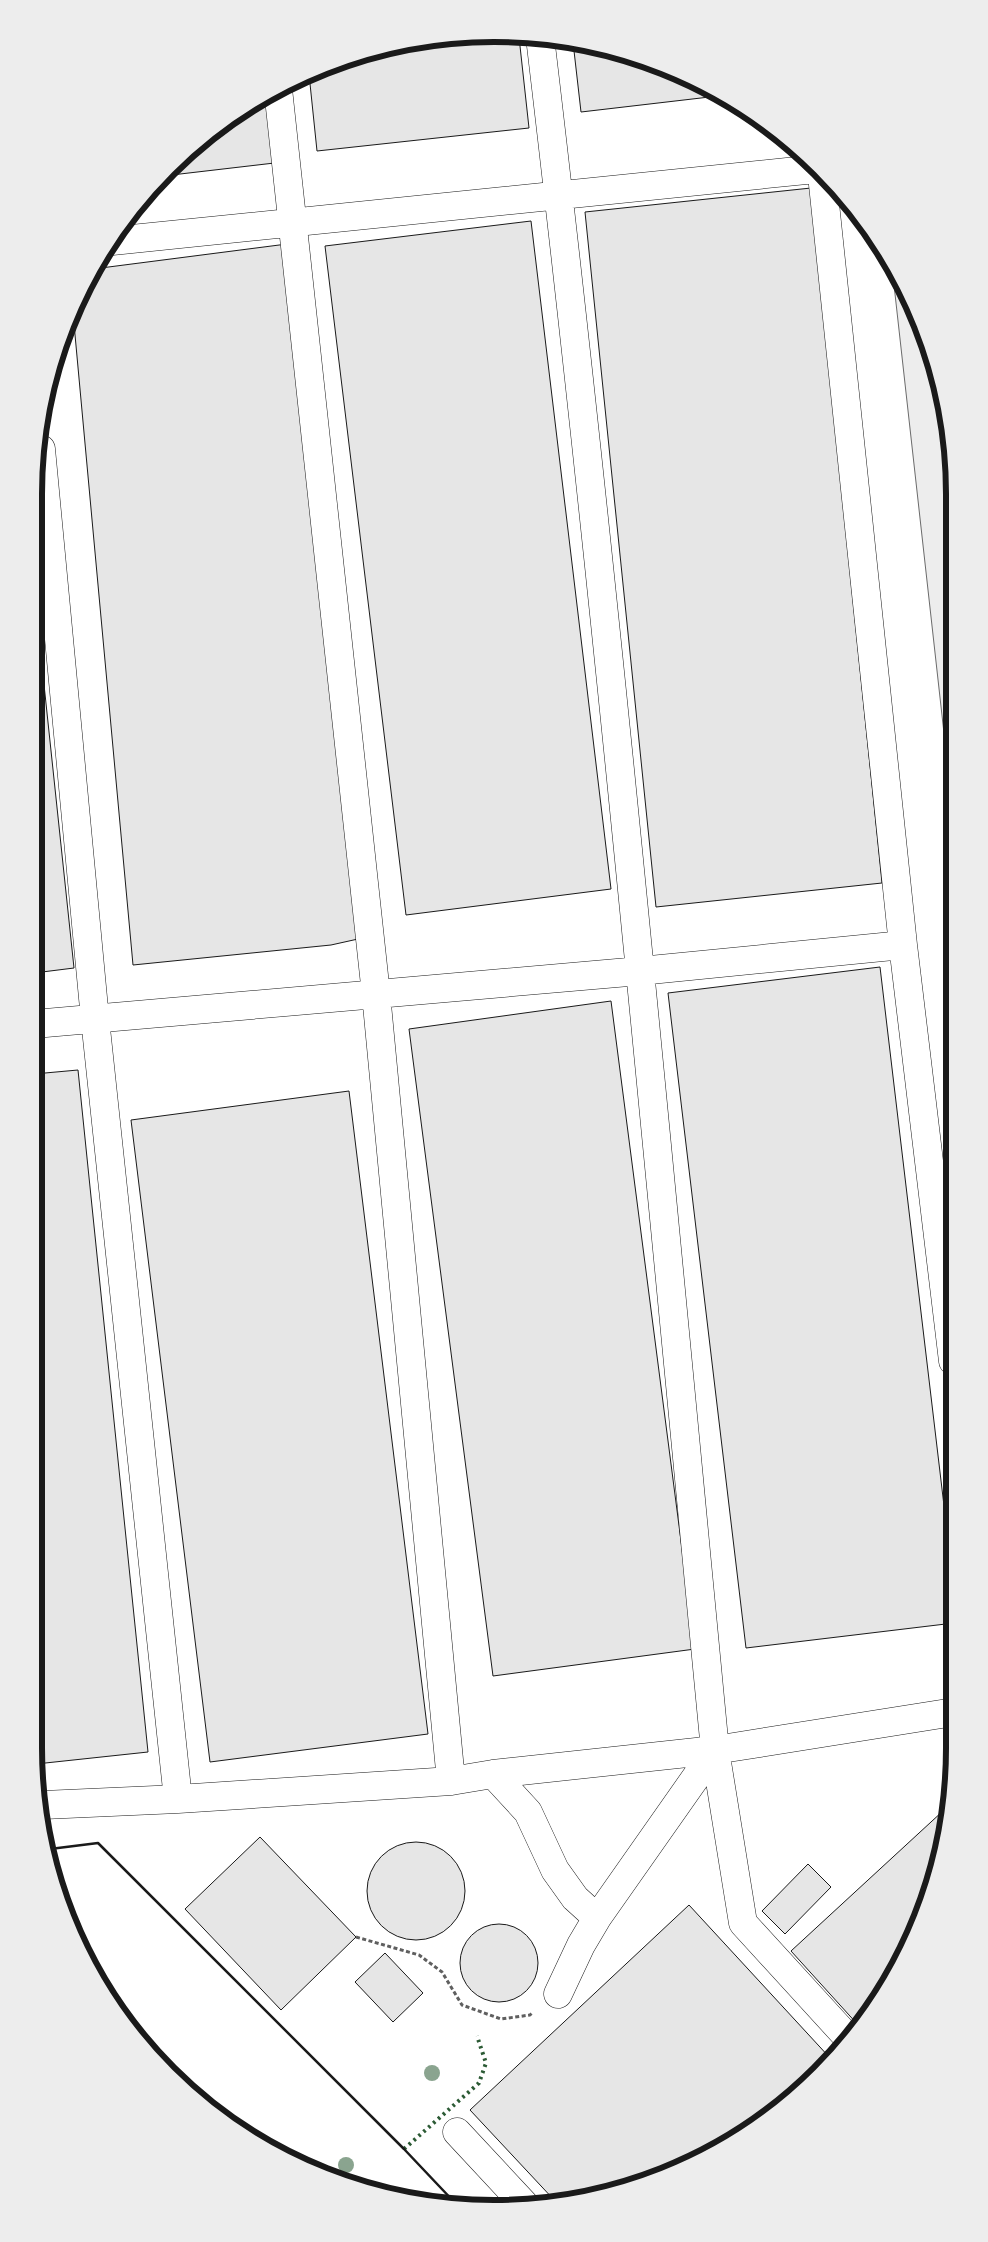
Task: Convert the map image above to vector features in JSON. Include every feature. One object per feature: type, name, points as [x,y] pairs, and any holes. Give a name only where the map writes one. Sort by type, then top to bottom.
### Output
[{"type":"lane","points":[[541,45],[559,196],[640,971],[714,1750],[743,1923],[843,2034]]},
{"type":"lane","points":[[279,97],[376,994],[451,1781]]},
{"type":"lane","points":[[121,240],[809,171]]},
{"type":"lane","points":[[823,186],[903,945],[946,1302]]},
{"type":"lane","points":[[43,469],[95,1019],[178,1800]]},
{"type":"lane","points":[[42,1023],[640,971],[903,945]]},
{"type":"lane","points":[[46,1805],[178,1800],[451,1781],[493,1774],[714,1750],[946,1713]]},
{"type":"lane","points":[[558,1994],[581,1945],[597,1918],[714,1750]]},
{"type":"lane","points":[[493,1774],[528,1812],[555,1870],[575,1898],[597,1918]]},
{"type":"lane","points":[[457,2132],[519,2199]]},
{"type":"path","points":[[356,1937],[419,1955],[442,1972],[462,2005],[501,2019],[530,2015],[558,1994]]},
{"type":"shaded area","points":[[894,285],[922,349],[937,406],[942,435],[946,494],[946,751]]},
{"type":"building","points":[[464,43],[520,43],[529,128],[317,151],[310,82],[349,66],[406,51]]},
{"type":"building","points":[[574,50],[639,66],[709,97],[581,112]]},
{"type":"building","points":[[276,99],[283,162],[175,175],[219,136]]},
{"type":"building","points":[[811,188],[882,883],[656,907],[585,212]]},
{"type":"building","points":[[531,221],[611,889],[406,915],[325,246]]},
{"type":"building","points":[[287,244],[358,939],[331,945],[133,965],[74,328],[103,268]]},
{"type":"building","points":[[42,666],[74,968],[42,972]]},
{"type":"building","points":[[880,967],[946,1523],[946,1624],[746,1648],[668,993]]},
{"type":"building","points":[[611,1001],[695,1649],[493,1676],[409,1029]]},
{"type":"building","points":[[78,1070],[148,1752],[43,1763],[42,1748],[42,1073]]},
{"type":"building","points":[[349,1091],[428,1734],[210,1762],[131,1120]]},
{"type":"building","points":[[941,1813],[930,1865],[911,1921],[885,1974],[854,2020],[791,1951]]},
{"type":"building","points":[[260,1837],[356,1937],[281,2010],[185,1909]]},
{"type":"building","points":[[416,1842],[435,1846],[451,1856],[461,1872],[465,1891],[461,1910],[451,1926],[435,1936],[416,1940],[397,1936],[381,1926],[371,1910],[367,1891],[371,1872],[381,1856],[397,1846]]},
{"type":"building","points":[[808,1864],[831,1887],[785,1934],[762,1911]]},
{"type":"building","points":[[689,1905],[826,2053],[792,2087],[769,2106],[720,2139],[694,2153],[639,2176],[582,2191],[553,2196],[551,2196],[470,2110]]},
{"type":"building","points":[[491,1924],[507,1924],[521,1930],[532,1941],[538,1955],[538,1971],[532,1985],[521,1996],[507,2002],[491,2002],[477,1996],[466,1985],[460,1971],[460,1955],[466,1941],[477,1930]]},
{"type":"building","points":[[385,1953],[423,1993],[393,2022],[355,1982]]},
{"type":"hedge","points":[[404,2149],[479,2083],[486,2063],[477,2036]]},
{"type":"wall","points":[[54,1848],[98,1843],[404,2149],[450,2198]]}]
